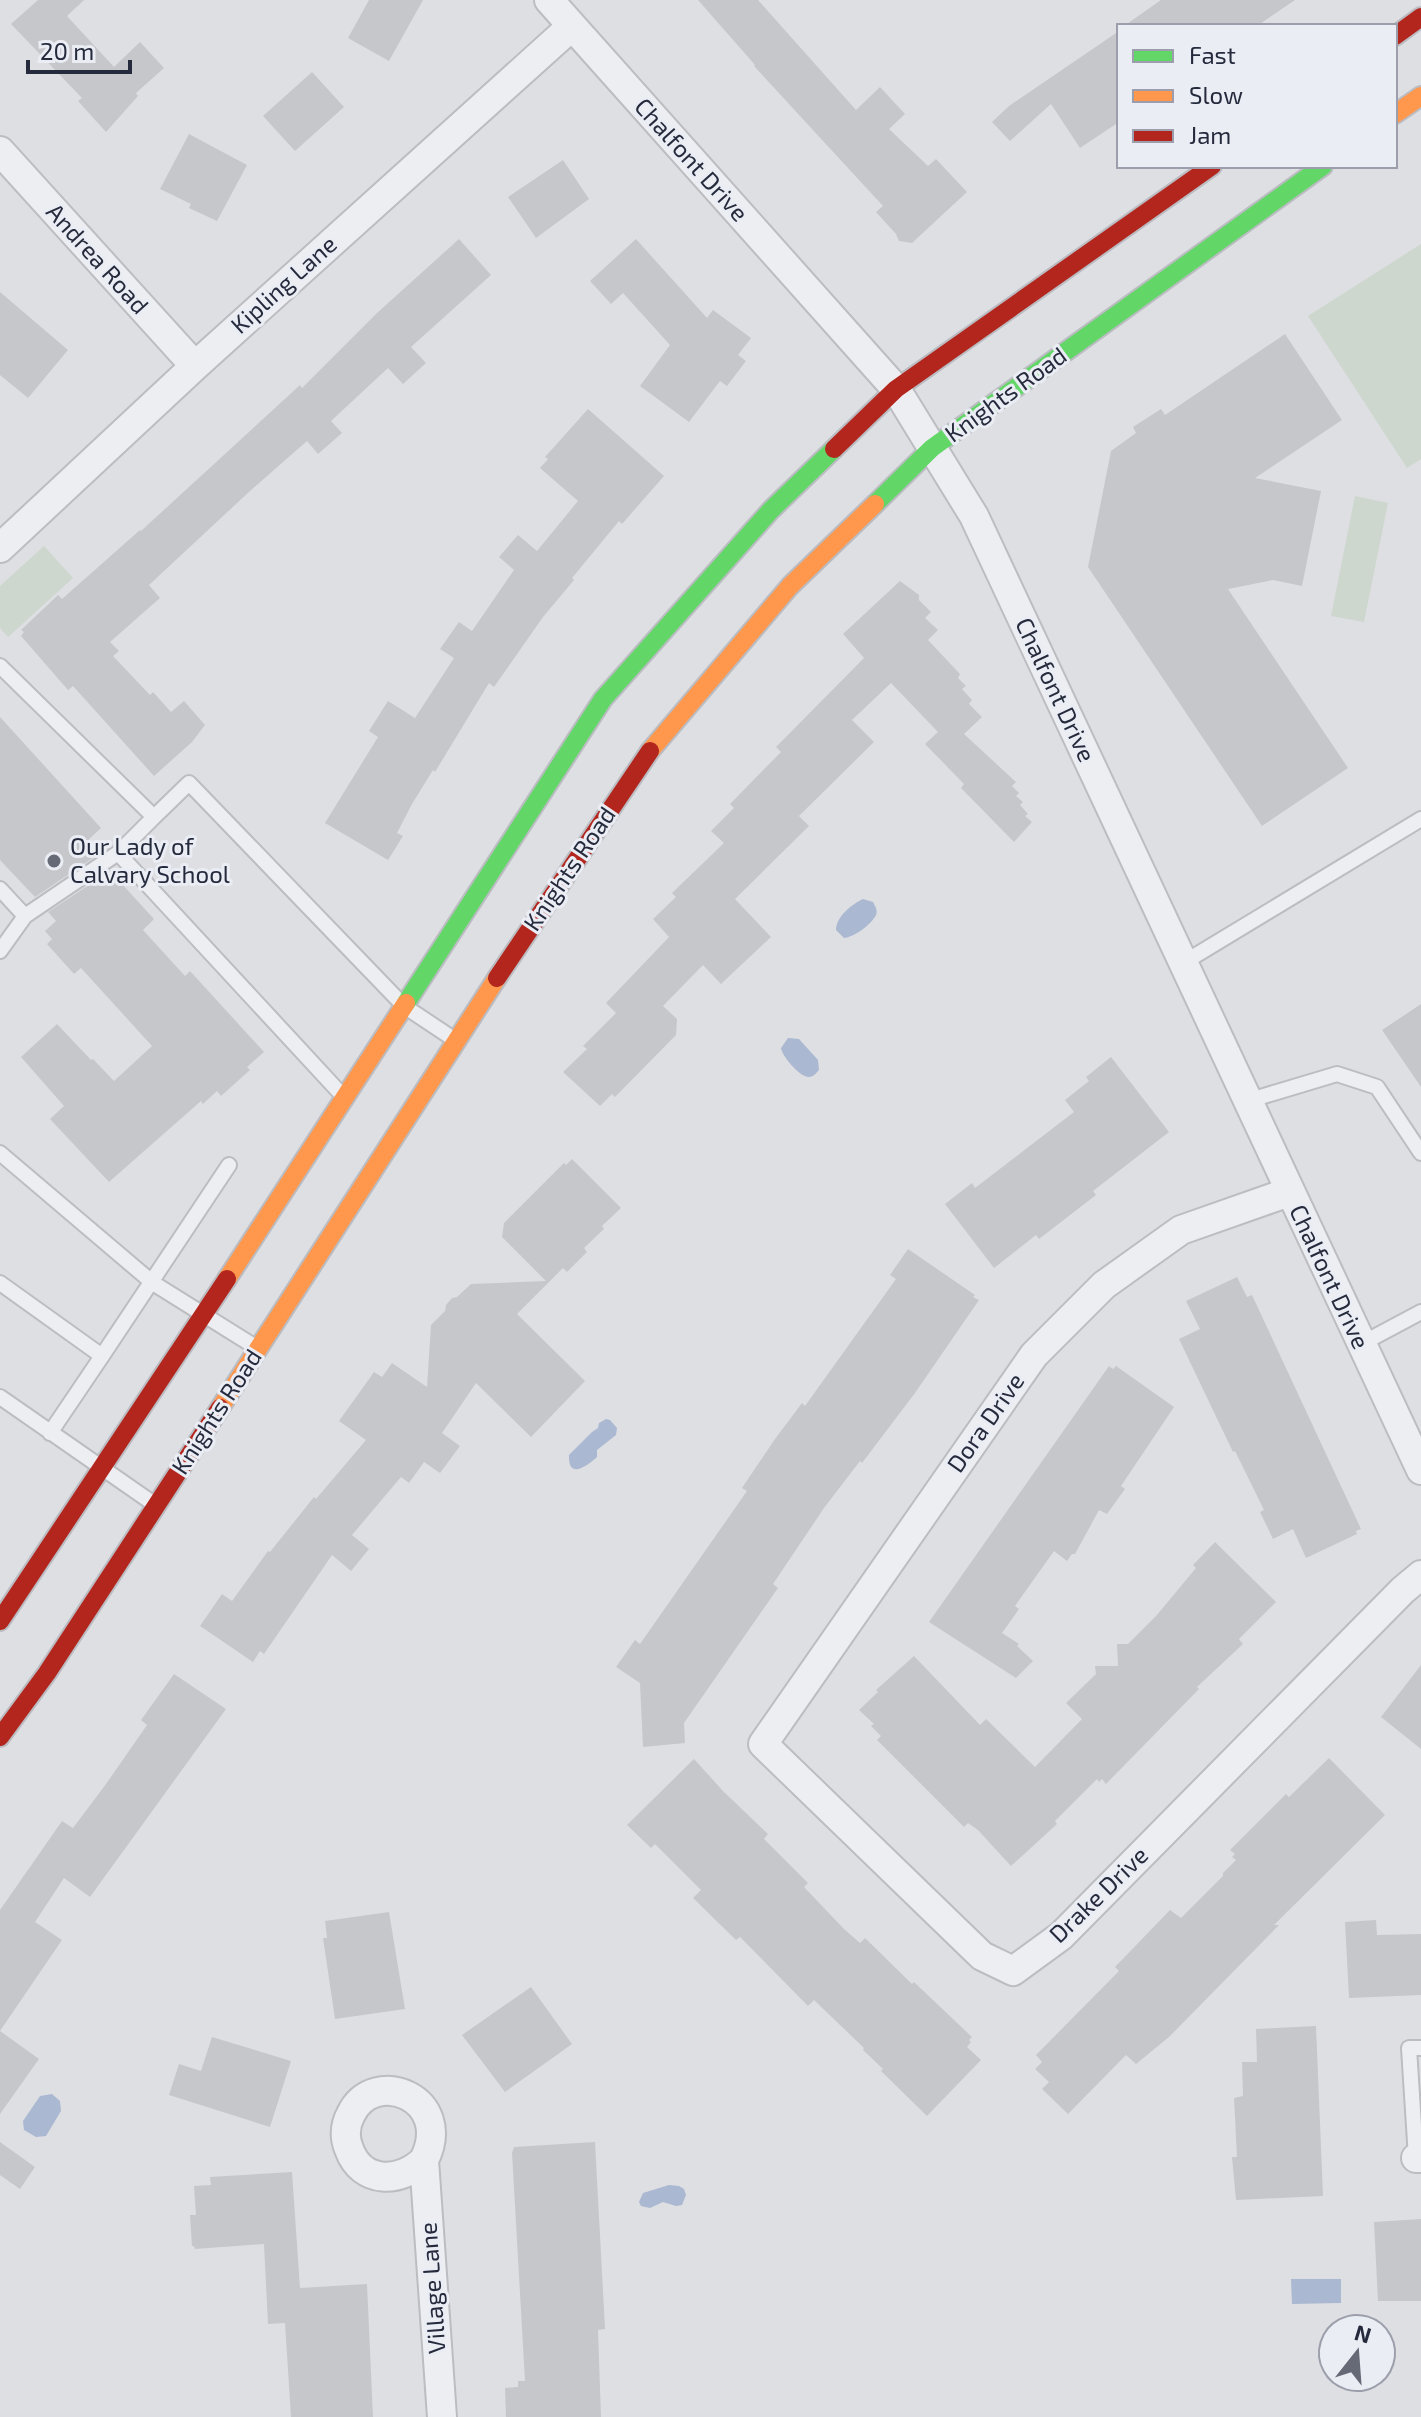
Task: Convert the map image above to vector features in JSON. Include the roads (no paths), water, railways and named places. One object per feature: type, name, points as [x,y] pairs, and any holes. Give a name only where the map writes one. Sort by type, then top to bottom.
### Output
[{"type":"main road","points":[[1397,35],[1421,17]]},
{"type":"main road","points":[[1397,113],[1421,96]]},
{"type":"main road","points":[[0,1621],[203,1316],[603,699],[771,510],[896,389],[1209,168]]},
{"type":"main road","name":"Knights Road","points":[[0,1737],[47,1673],[456,1040],[643,759],[790,586],[932,448],[1320,168]]},
{"type":"street","name":"Chalfont Drive","points":[[549,0],[896,389],[974,516],[1421,1470]]},
{"type":"street","name":"Kipling Lane","points":[[0,548],[195,366],[572,26]]},
{"type":"street","name":"Andrea Road","points":[[0,151],[195,366]]},
{"type":"street","name":"Dora Drive","points":[[763,1744],[1034,1355],[1104,1285],[1181,1230],[1289,1192]]},
{"type":"street","name":"Drake Drive","points":[[763,1744],[982,1956],[1013,1971],[1061,1936],[1421,1575]]},
{"type":"street","name":"Village Lane","points":[[424,2160],[442,2417]]},
{"type":"lane","points":[[0,666],[154,817]]},
{"type":"lane","points":[[0,951],[25,916],[118,853],[189,783],[404,1006],[456,1040]]},
{"type":"lane","points":[[1183,963],[1421,819]]},
{"type":"lane","points":[[118,853],[345,1098]]},
{"type":"lane","points":[[0,889],[25,916]]},
{"type":"lane","points":[[1247,1101],[1337,1074],[1377,1087],[1421,1153]]},
{"type":"lane","points":[[0,1153],[153,1283],[259,1349]]},
{"type":"lane","points":[[50,1433],[229,1165]]},
{"type":"lane","points":[[0,1283],[102,1356]]},
{"type":"lane","points":[[1361,1344],[1421,1312]]},
{"type":"lane","points":[[0,1397],[156,1506]]},
{"type":"lane","points":[[1419,2158],[1409,2048],[1421,2048]]},
{"type":"water","points":[[863,899],[873,902],[876,915],[862,930],[844,938],[836,930],[839,920]]},
{"type":"water","points":[[788,1038],[799,1039],[818,1060],[819,1070],[813,1076],[800,1073],[784,1056],[781,1048]]},
{"type":"water","points":[[606,1419],[617,1428],[616,1435],[597,1450],[597,1457],[589,1464],[575,1469],[569,1455]]},
{"type":"water","points":[[52,2094],[60,2101],[61,2111],[46,2136],[36,2137],[24,2130],[23,2121],[40,2096]]},
{"type":"water","points":[[669,2185],[684,2189],[686,2195],[682,2205],[663,2202],[650,2208],[641,2206],[639,2202],[643,2193]]},
{"type":"water","points":[[1291,2279],[1341,2279],[1341,2303],[1292,2304]]},
{"type":"place","name":"Our Lady of Calvary School","points":[[54,861]]}]
